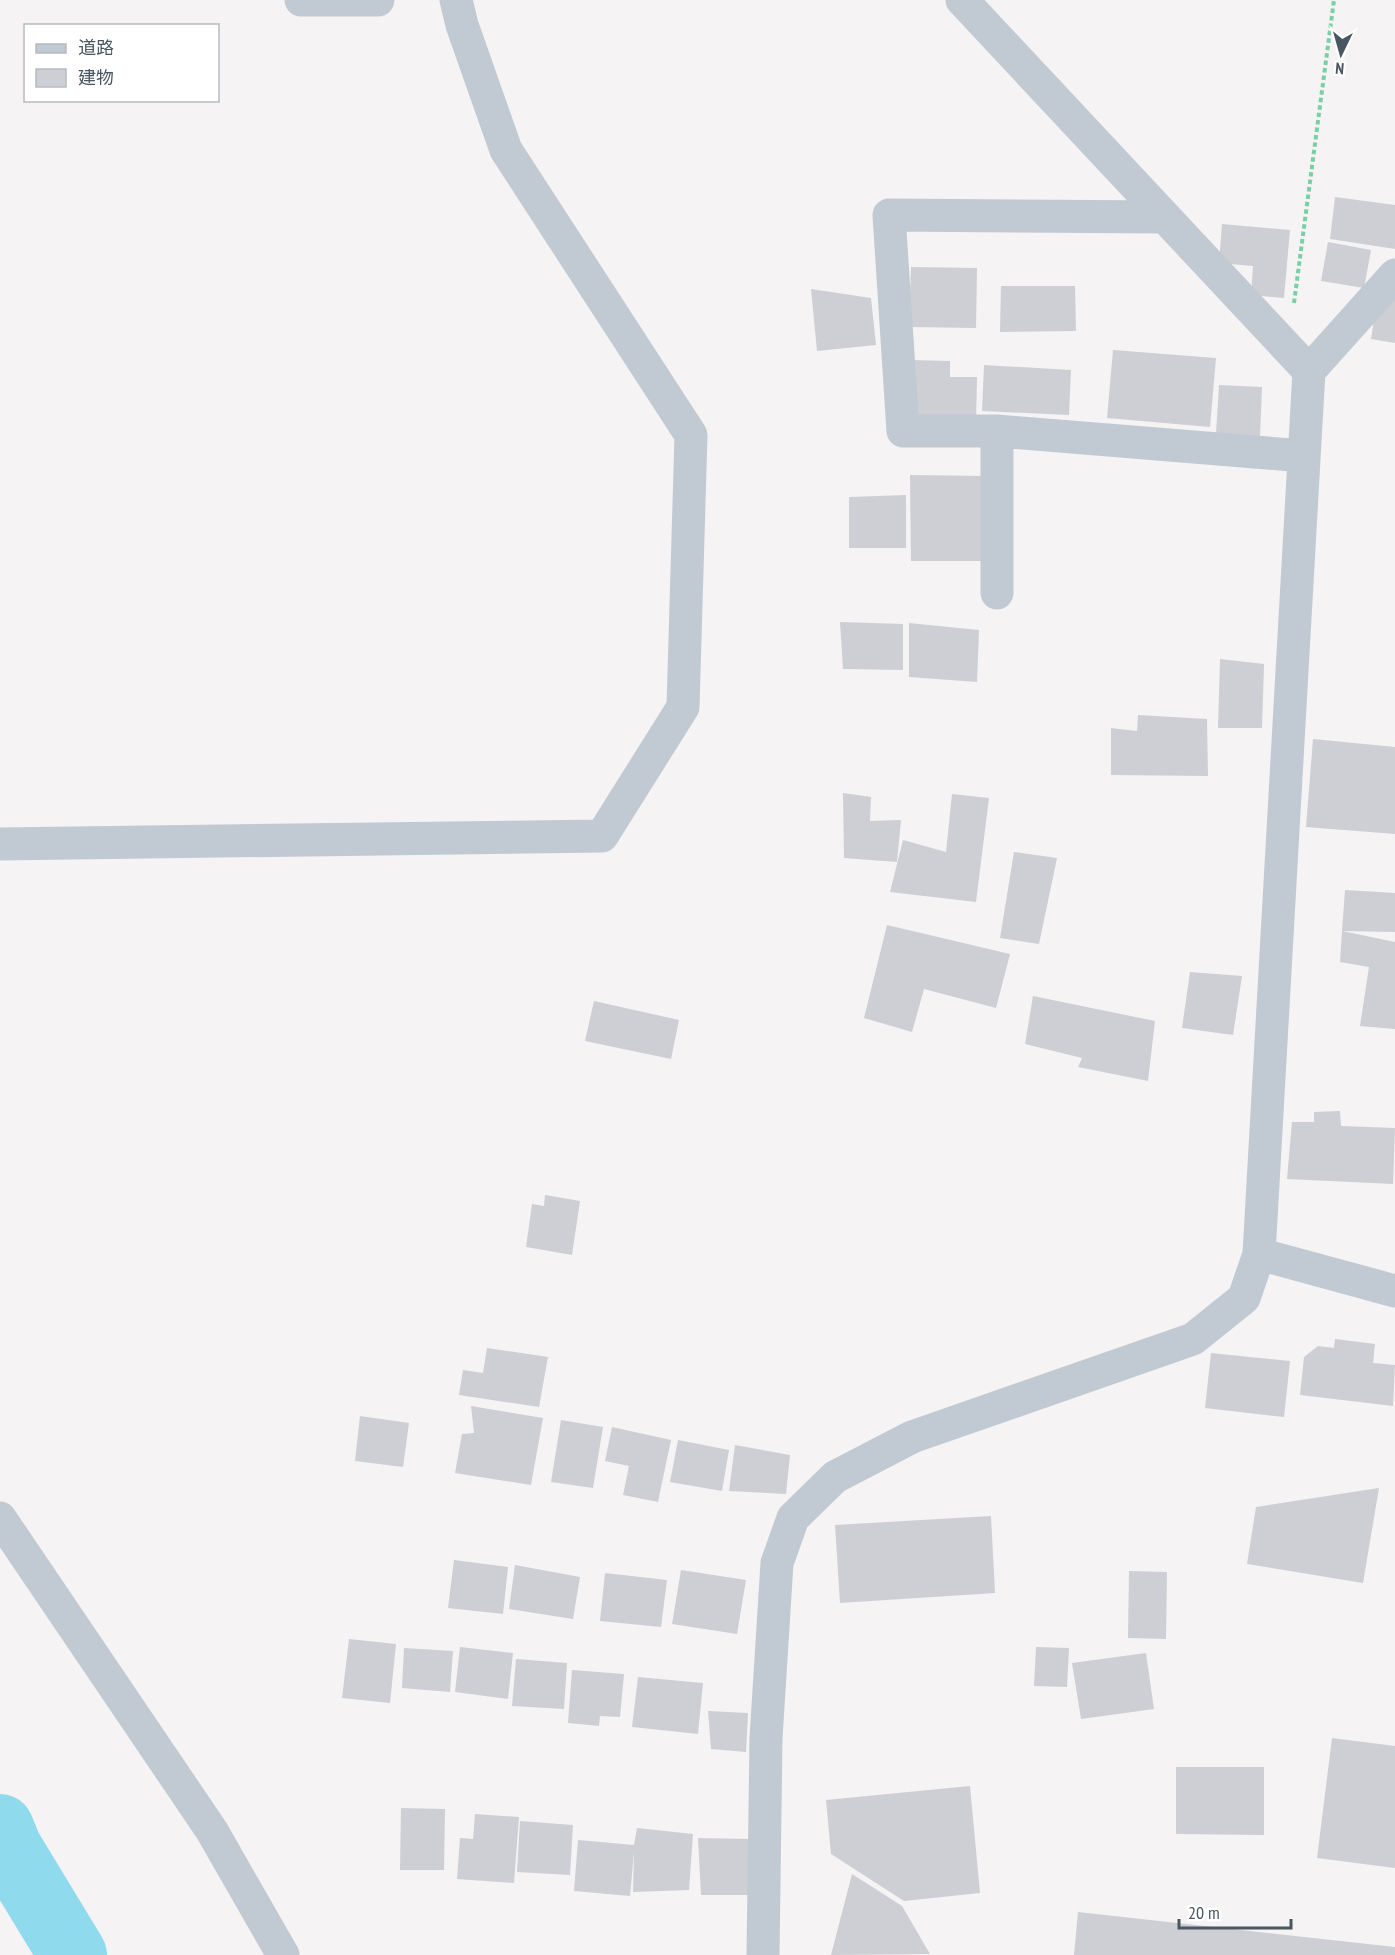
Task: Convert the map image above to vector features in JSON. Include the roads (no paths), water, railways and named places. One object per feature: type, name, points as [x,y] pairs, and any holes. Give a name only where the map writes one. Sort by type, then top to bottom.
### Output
[{"type":"street","points":[[301,0],[378,0]]},
{"type":"street","points":[[0,844],[602,836],[683,707],[691,435],[506,150],[462,25],[456,0]]},
{"type":"street","points":[[763,1955],[766,1738],[777,1563],[793,1518],[835,1477],[912,1437],[1193,1339],[1244,1298],[1259,1254],[1304,456],[1298,360],[963,0]]},
{"type":"street","points":[[1165,218],[889,215],[903,431],[997,431],[1304,456]]},
{"type":"street","points":[[1298,360],[1395,275]]},
{"type":"street","points":[[997,431],[997,593]]},
{"type":"street","points":[[1259,1254],[1395,1291]]},
{"type":"street","points":[[0,1518],[212,1831],[283,1955]]},
{"type":"waterway","points":[[0,1828],[8,1848],[73,1955]]},
{"type":"waterway","points":[[0,1858],[8,1848]]}]
